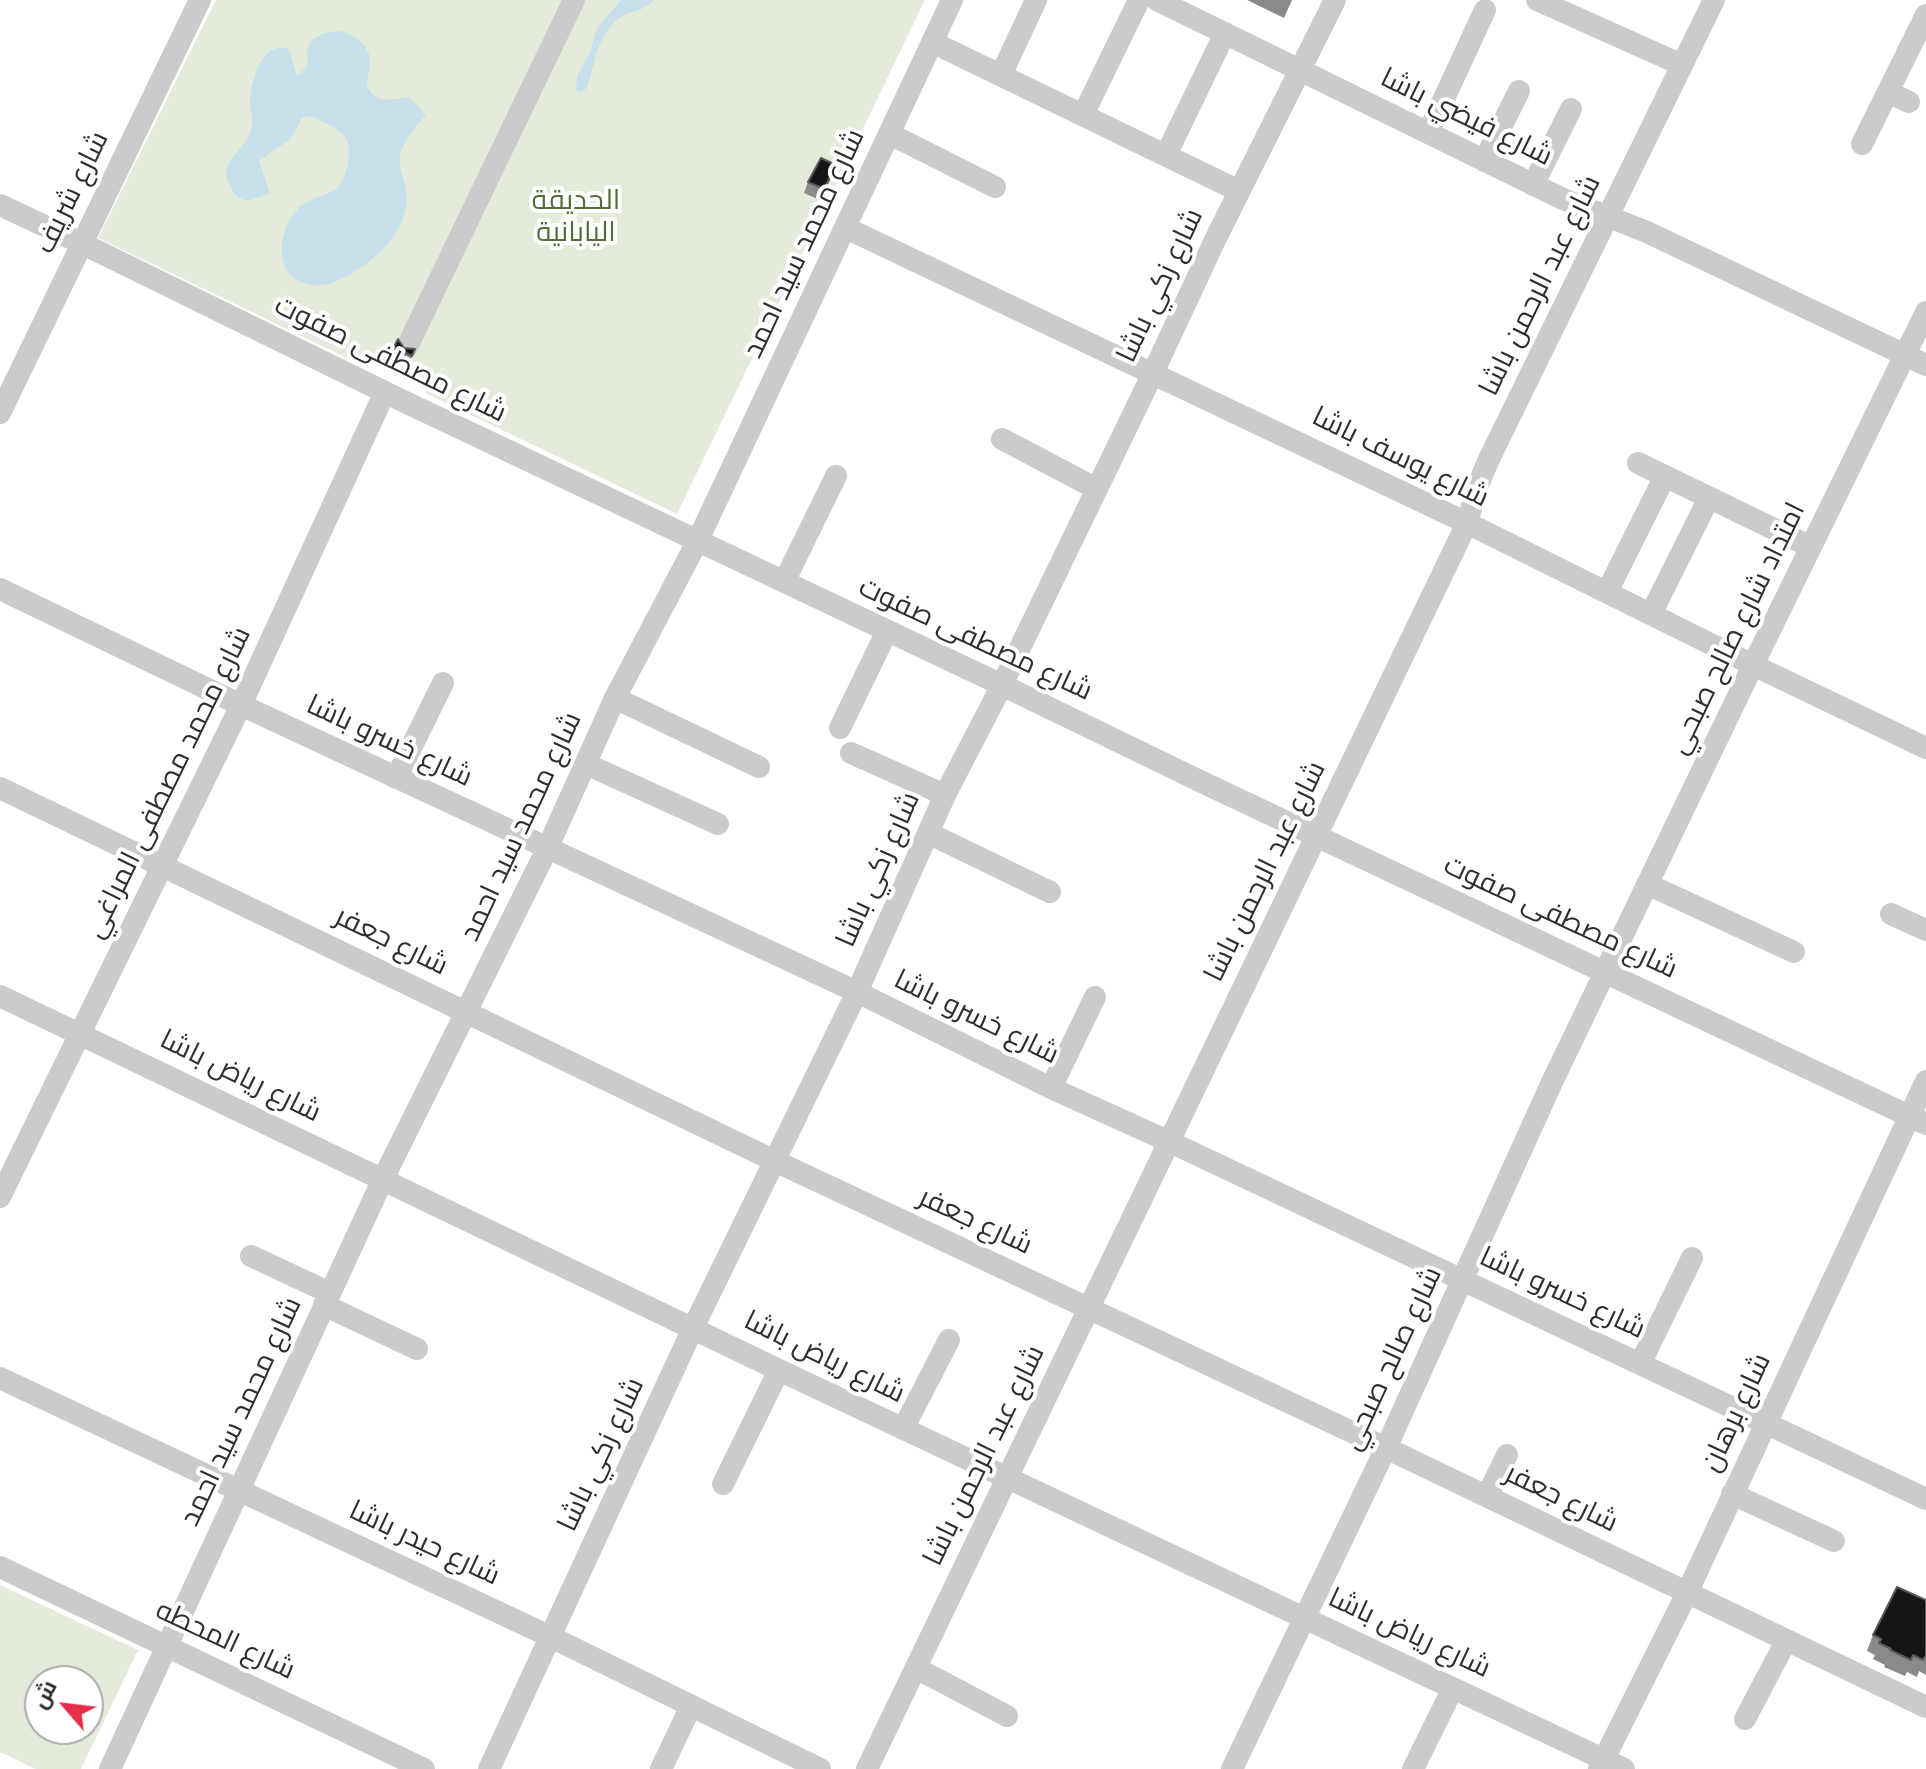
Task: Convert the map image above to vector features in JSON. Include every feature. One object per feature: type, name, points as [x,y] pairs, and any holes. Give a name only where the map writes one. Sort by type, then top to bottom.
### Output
[{"type":"street","name":"شارع شريف","points":[[0,413],[200,0]]},
{"type":"street","points":[[401,358],[574,0]]},
{"type":"street","name":"شارع محمد سيد احمد","points":[[110,1769],[383,1179],[547,849],[615,698],[698,540],[952,0]]},
{"type":"street","points":[[1001,75],[1036,0]]},
{"type":"street","points":[[1083,115],[1139,0]]},
{"type":"street","name":"شارع فيضي باشا","points":[[1157,0],[1533,185],[1647,232],[1926,365]]},
{"type":"street","name":"شارع زكي باشا","points":[[489,1769],[693,1328],[857,992],[945,795],[1002,685],[1239,191],[1335,0]]},
{"type":"street","points":[[1537,0],[1682,65]]},
{"type":"street","name":"شارع عبد الرحمن باشا","points":[[867,1769],[1467,523],[1483,472],[1714,0]]},
{"type":"street","points":[[1428,133],[1485,10]]},
{"type":"street","points":[[1862,144],[1926,15]]},
{"type":"street","points":[[1166,155],[1225,33]]},
{"type":"street","points":[[932,42],[1239,191]]},
{"type":"street","points":[[1484,161],[1519,91]]},
{"type":"street","points":[[1888,92],[1909,102]]},
{"type":"street","points":[[1533,185],[1571,109]]},
{"type":"street","points":[[890,134],[995,187]]},
{"type":"street","name":"شارع مصطفى صفوت","points":[[0,205],[385,392],[1917,1120]]},
{"type":"street","name":"شارع يوسف باشا","points":[[846,228],[1467,523],[1926,748]]},
{"type":"street","name":"امتداد شارع صالح صبحي","points":[[1606,972],[1926,312]]},
{"type":"street","name":"شارع محمد مصطفى المراغي","points":[[0,1197],[241,705],[385,392]]},
{"type":"street","points":[[1002,439],[1097,489]]},
{"type":"street","points":[[1638,463],[1811,547]]},
{"type":"street","points":[[784,582],[836,476]]},
{"type":"street","points":[[1607,592],[1665,476]]},
{"type":"street","points":[[1651,614],[1709,498]]},
{"type":"street","name":"شارع خسرو باشا","points":[[0,589],[1926,1499]]},
{"type":"street","points":[[840,728],[887,631]]},
{"type":"street","points":[[396,778],[443,683]]},
{"type":"street","points":[[615,698],[759,767]]},
{"type":"street","points":[[851,753],[945,795]]},
{"type":"street","points":[[586,764],[718,824]]},
{"type":"street","name":"شارع جعفر","points":[[0,788],[775,1161],[1386,1448],[1926,1707]]},
{"type":"street","points":[[928,833],[1050,892]]},
{"type":"street","points":[[1647,884],[1794,952]]},
{"type":"street","points":[[1891,914],[1926,930]]},
{"type":"street","name":"شارع صالح صبحي","points":[[1232,1769],[1386,1448],[1553,1080],[1606,972]]},
{"type":"street","name":"شارع رياض باشا","points":[[0,996],[779,1370],[1453,1688],[1609,1766]]},
{"type":"street","points":[[1051,1088],[1095,997]]},
{"type":"street","name":"شارع برهان","points":[[1609,1766],[1732,1494],[1917,1120],[1926,1081]]},
{"type":"street","points":[[251,1256],[417,1349]]},
{"type":"street","points":[[1640,1364],[1692,1258]]},
{"type":"street","points":[[903,1429],[949,1340]]},
{"type":"street","points":[[723,1484],[779,1370]]},
{"type":"street","name":"شارع حيدر باشا","points":[[0,1378],[551,1637],[820,1769]]},
{"type":"street","points":[[1487,1496],[1507,1455]]},
{"type":"street","points":[[1732,1494],[1834,1541]]},
{"type":"street","name":"شارع المحطه","points":[[0,1567],[424,1769]]},
{"type":"street","points":[[1745,1719],[1786,1641]]},
{"type":"street","points":[[916,1668],[1007,1716]]},
{"type":"street","points":[[1413,1769],[1453,1688]]},
{"type":"street","points":[[661,1769],[691,1706]]},
{"type":"green space","name":"الحديقة اليابانية","points":[[216,0],[925,0],[677,514],[427,394],[419,373],[391,355],[390,358],[377,352],[368,368],[98,238]]},
{"type":"green space","points":[[0,1585],[138,1650],[104,1721],[104,1665],[24,1665],[24,1745],[92,1745],[81,1769],[36,1769],[0,1752]]},
{"type":"water","points":[[621,0],[654,0],[647,7],[625,14],[606,32],[586,89],[579,92],[576,90],[577,76],[590,53],[597,28]]},
{"type":"water","points":[[339,31],[356,38],[368,51],[367,85],[374,95],[384,99],[409,97],[426,115],[407,139],[400,156],[406,202],[398,230],[378,254],[358,270],[331,283],[316,285],[293,277],[287,269],[282,248],[284,236],[293,214],[301,206],[334,190],[341,183],[349,156],[344,135],[312,116],[302,118],[290,139],[259,161],[270,193],[248,201],[239,198],[226,178],[229,163],[245,143],[252,127],[251,95],[255,75],[264,57],[270,51],[287,48],[296,75],[299,75],[307,66],[311,42],[323,34]]},
{"type":"building","points":[[821,158],[836,165],[824,189],[808,182]]},
{"type":"building","points":[[398,339],[404,348],[415,349],[412,356],[394,347]]},
{"type":"building","points":[[1897,1587],[1926,1600],[1926,1655],[1923,1660],[1913,1655],[1911,1660],[1890,1650],[1873,1635]]}]
